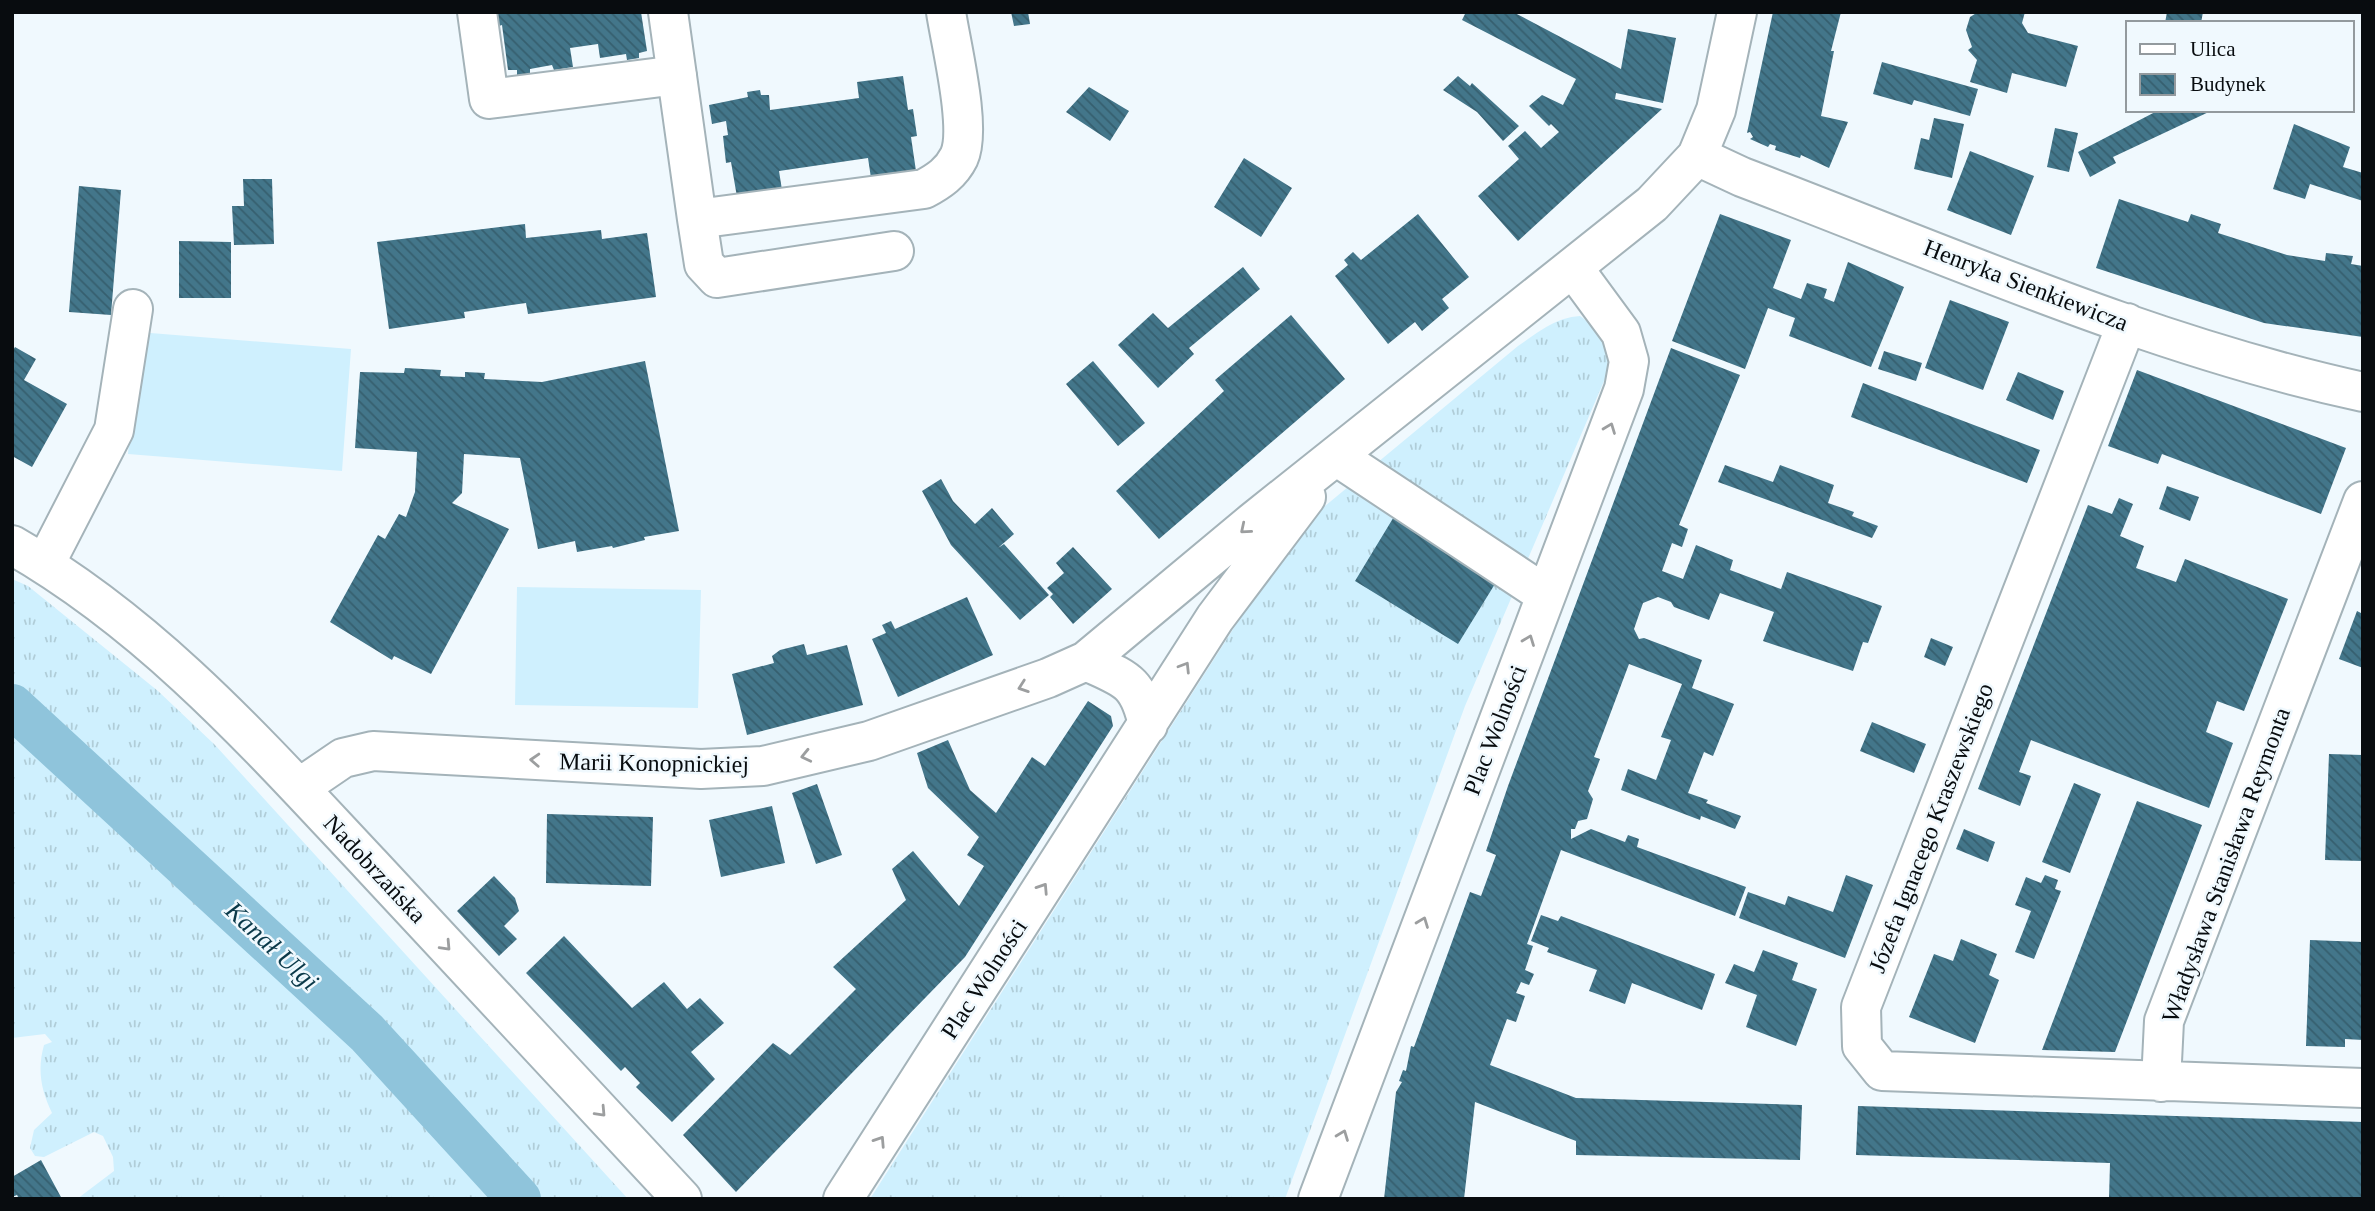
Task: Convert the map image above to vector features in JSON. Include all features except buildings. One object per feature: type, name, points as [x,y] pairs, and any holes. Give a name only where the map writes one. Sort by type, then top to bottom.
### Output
[{"type":"street","points":[[477,12],[489,99],[677,75]]},
{"type":"street","points":[[668,12],[704,264],[717,278],[894,251]]},
{"type":"street","points":[[698,219],[924,189],[946,176],[960,155],[963,125],[946,12]]},
{"type":"street","points":[[1697,156],[1716,110],[1737,12]]},
{"type":"street","name":"Plac Wolności","points":[[1086,661],[1336,456],[1574,269],[1652,204],[1697,156]]},
{"type":"street","name":"Henryka Sienkiewicza","points":[[1697,156],[1742,177],[2127,323],[2223,357],[2363,392]]},
{"type":"street","name":"Plac Wolności","points":[[1318,1199],[1624,389],[1629,361],[1621,333],[1574,269]]},
{"type":"street","points":[[45,564],[114,430],[133,309]]},
{"type":"street","name":"Józefa Ignacego Kraszewskiego","points":[[2127,323],[1861,1007],[1861,1046],[1882,1070],[2161,1082]]},
{"type":"street","points":[[1336,456],[1546,595]]},
{"type":"street","name":"Plac Wolności","points":[[843,1199],[1149,725],[1215,618],[1336,456]]},
{"type":"street","name":"Władysława Stanisława Reymonta","points":[[2161,1082],[2164,1021],[2363,501]]},
{"type":"street","name":"Nadobrzańska","points":[[12,545],[45,564],[124,621],[224,708],[682,1199]]},
{"type":"street","points":[[1086,661],[1122,678],[1142,698],[1149,725]]},
{"type":"street","name":"Marii Konopnickiej","points":[[299,788],[343,758],[373,751],[701,769],[763,766],[869,741],[1048,678],[1086,661]]},
{"type":"street","points":[[2161,1082],[2363,1088]]},
{"type":"green space","points":[[1580,316],[1601,338],[1610,367],[1465,706],[1285,1199],[870,1199],[1281,554],[1313,516],[1518,346],[1554,323]]},
{"type":"green space","points":[[138,332],[351,349],[342,471],[128,454]]},
{"type":"green space","points":[[12,579],[28,586],[158,691],[215,745],[628,1199],[77,1199],[114,1171],[113,1157],[103,1136],[94,1132],[44,1157],[35,1156],[30,1148],[34,1130],[52,1113],[45,1096],[41,1071],[44,1045],[52,1042],[45,1034],[12,1038]]},
{"type":"green space","points":[[517,587],[701,590],[698,708],[515,705]]},
{"type":"waterway","name":"Kanał Ulgi","points":[[12,706],[367,1033],[519,1199]]}]
